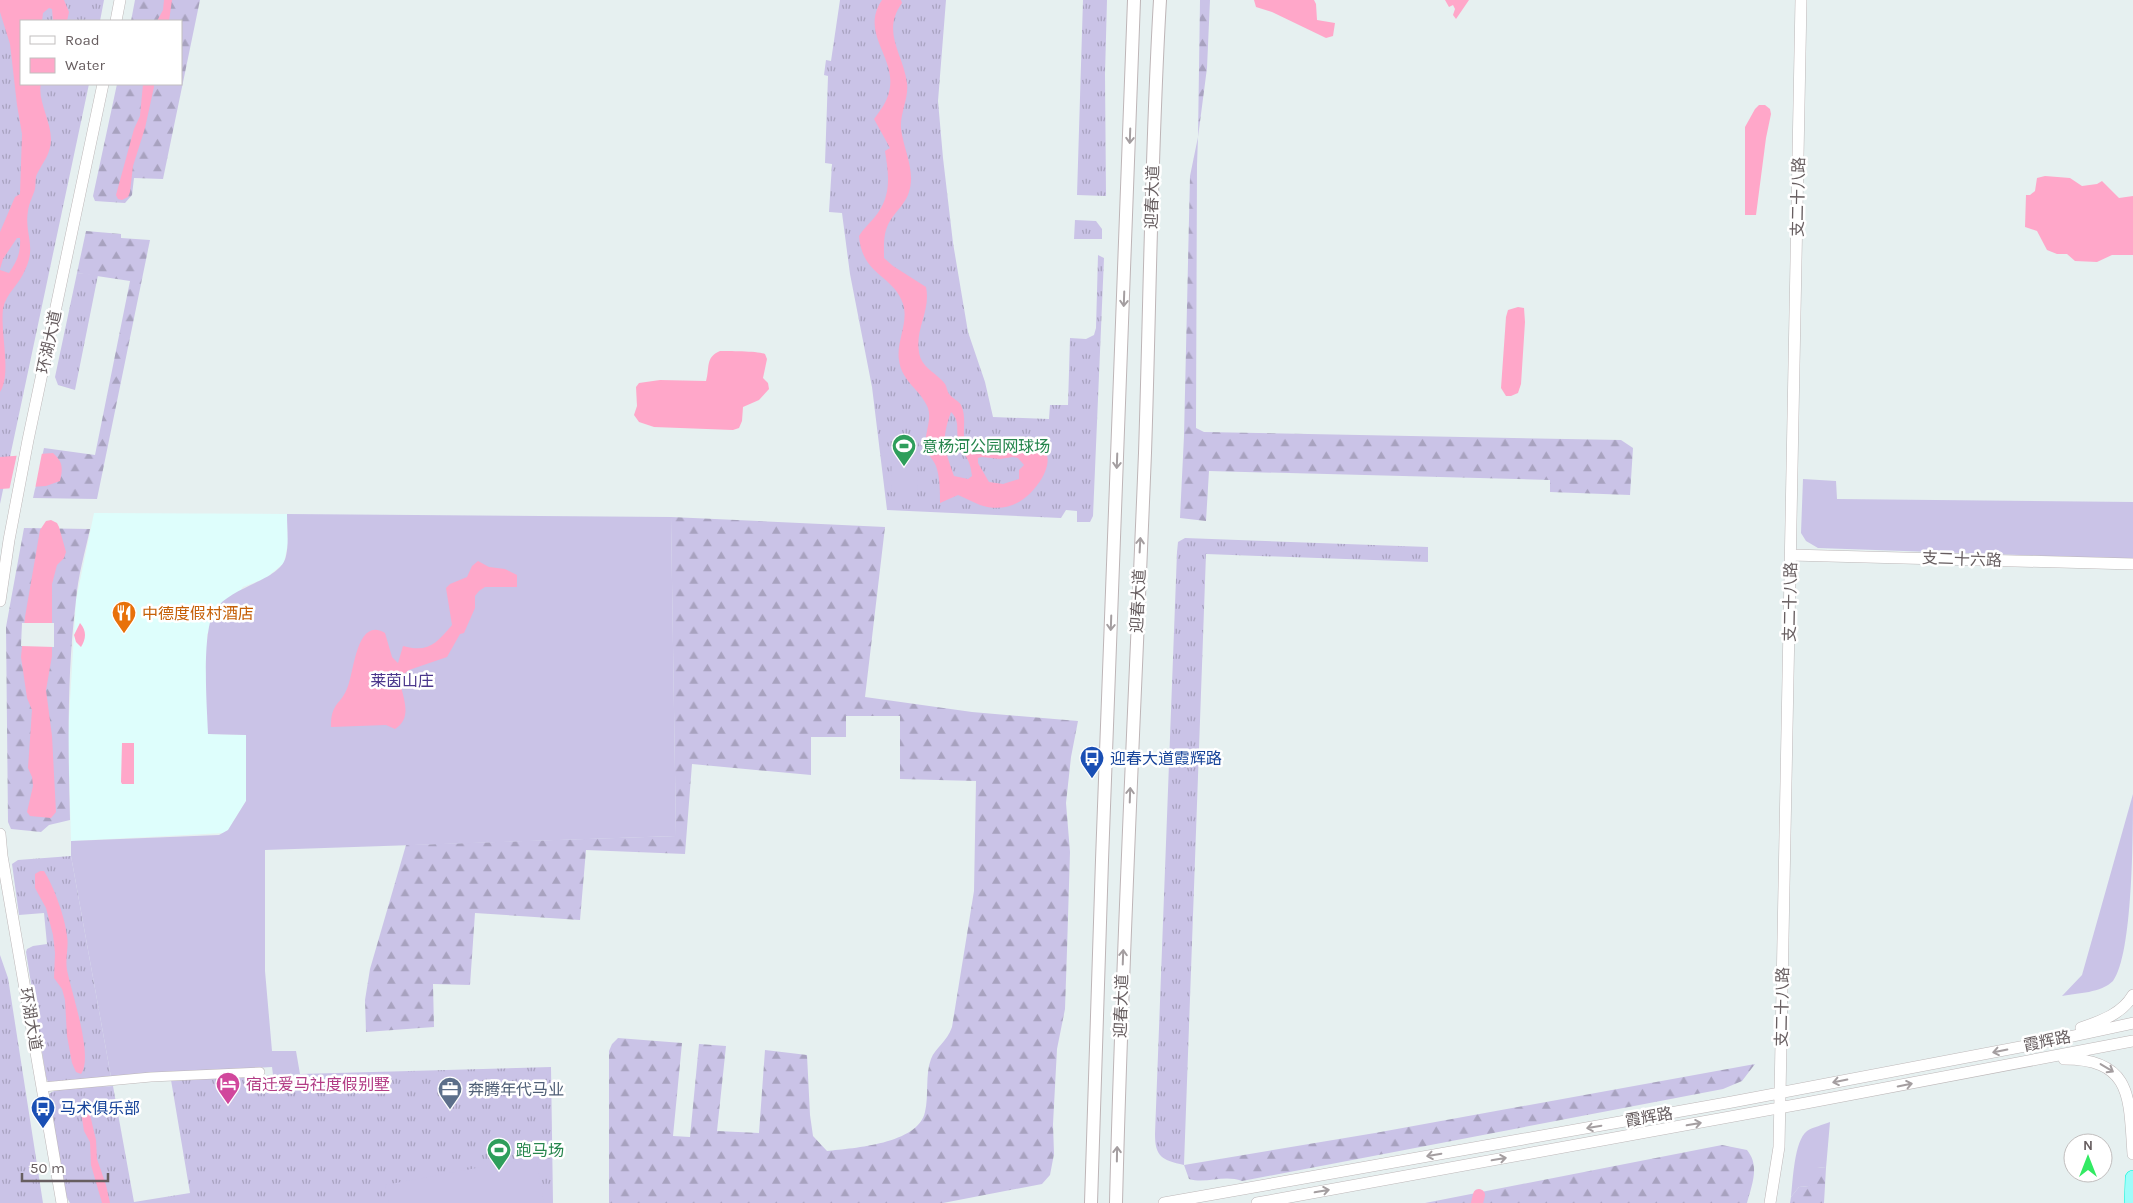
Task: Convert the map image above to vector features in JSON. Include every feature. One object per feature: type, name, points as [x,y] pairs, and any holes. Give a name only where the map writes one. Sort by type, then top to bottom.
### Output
[{"type":"highway","points":[[2132,1203],[2133,1178]]},
{"type":"main road","points":[[1128,0],[1131,107]]},
{"type":"main road","name":"迎春大道","points":[[1091,1203],[1134,0]]},
{"type":"main road","name":"迎春大道","points":[[1116,1203],[1118,1104],[1145,454],[1155,89],[1160,0]]},
{"type":"main road","points":[[1155,89],[1165,0]]},
{"type":"main road","points":[[1094,1103],[1118,1104]]},
{"type":"street","points":[[116,20],[120,0]]},
{"type":"street","name":"支二十八路","points":[[1770,1203],[1779,1147],[1801,0]]},
{"type":"street","name":"环湖大道","points":[[0,601],[28,440],[103,85]]},
{"type":"street","name":"支二十六路","points":[[1791,555],[2133,564]]},
{"type":"street","name":"环湖大道","points":[[0,834],[2,856],[62,1203]]},
{"type":"street","points":[[2040,1043],[2114,1014],[2133,995]]},
{"type":"street","name":"霞辉路","points":[[1164,1203],[1780,1092],[2040,1043],[2133,1023]]},
{"type":"street","name":"霞辉路","points":[[1257,1203],[1780,1108],[2133,1041]]},
{"type":"street","points":[[2043,1059],[2073,1059],[2096,1062],[2113,1071],[2125,1086],[2133,1154]]},
{"type":"street","points":[[43,1087],[151,1077],[260,1072]]},
{"type":"shaded area","points":[[94,513],[287,514],[288,543],[284,563],[266,578],[243,587],[207,634],[208,734],[246,735],[246,801],[228,830],[224,833],[71,841],[68,735],[76,600]]},
{"type":"green space","points":[[0,0],[104,0],[100,20],[20,20],[20,85],[89,85],[0,504]]},
{"type":"green space","points":[[135,0],[200,0],[163,179],[134,178],[132,195],[125,203],[95,201],[93,196],[117,85],[182,85],[182,20],[131,20]]},
{"type":"green space","points":[[840,0],[946,0],[938,101],[943,158],[953,243],[968,332],[985,382],[993,417],[1049,419],[1050,405],[1068,405],[1070,338],[1086,339],[1094,335],[1096,328],[1098,255],[1104,258],[1093,516],[1090,522],[1077,522],[1077,511],[1066,510],[1061,518],[887,510],[872,387],[850,274],[842,213],[829,212],[832,164],[825,163],[828,76],[824,75],[826,60],[831,61]]},
{"type":"green space","points":[[1083,0],[1107,0],[1105,74],[1106,196],[1077,195]]},
{"type":"green space","points":[[1200,0],[1210,0],[1207,68],[1198,137]]},
{"type":"green space","points":[[1198,137],[1196,428],[1204,432],[1621,440],[1633,448],[1630,495],[1550,492],[1550,480],[1209,471],[1206,521],[1180,518],[1184,436],[1190,176]]},
{"type":"green space","points":[[1075,220],[1096,221],[1102,229],[1102,239],[1074,239]]},
{"type":"green space","points":[[86,231],[121,234],[121,238],[150,240],[97,499],[33,498],[44,448],[95,455],[130,281],[77,273]]},
{"type":"green space","points":[[77,273],[98,275],[75,390],[58,385],[55,377]]},
{"type":"green space","name":"意杨河公园网球场","points":[[892,442],[918,442],[917,492],[891,492]]},
{"type":"green space","points":[[1803,479],[1836,481],[1837,499],[2133,502],[2133,559],[1818,548],[1806,541],[1801,533]]},
{"type":"green space","name":"莱茵山庄","points":[[287,514],[671,517],[676,836],[265,850],[265,971],[272,1051],[296,1051],[300,1074],[273,1075],[272,1067],[111,1077],[71,856],[71,841],[219,835],[228,830],[246,801],[246,735],[208,734],[206,651],[208,634],[215,610],[223,602],[266,577],[282,564],[286,556],[287,546]]},
{"type":"green space","points":[[671,517],[885,527],[865,697],[972,712],[1078,721],[1071,757],[1066,803],[1070,852],[1065,1009],[1057,1049],[1053,1124],[1054,1154],[1050,1175],[1042,1184],[943,1203],[609,1203],[609,1051],[612,1044],[618,1038],[682,1043],[673,1136],[690,1137],[699,1044],[726,1046],[717,1131],[759,1133],[765,1050],[807,1055],[813,1136],[827,1151],[868,1146],[898,1138],[911,1131],[920,1123],[925,1112],[928,1071],[931,1059],[952,1027],[974,891],[976,781],[900,779],[900,716],[846,716],[846,737],[811,737],[811,775],[692,764],[685,854],[586,850],[580,920],[475,913],[470,985],[433,984],[434,1027],[366,1032],[365,1000],[370,969],[406,845],[676,836]]},
{"type":"green space","points":[[24,528],[90,529],[77,591],[71,655],[70,820],[49,825],[41,832],[11,829],[8,822],[6,627]]},
{"type":"green space","points":[[1185,538],[1428,547],[1428,562],[1206,554],[1184,1165],[1165,1159],[1158,1153],[1155,1134],[1177,552],[1178,542]]},
{"type":"green space","points":[[2133,794],[2133,836],[2128,920],[2120,967],[2113,981],[2102,988],[2062,996],[2082,975]]},
{"type":"green space","points":[[71,856],[111,1077],[52,1083],[48,1082],[46,1077],[26,952],[27,949],[33,946],[47,944],[44,913],[19,915],[12,864],[18,860]]},
{"type":"green space","points":[[0,955],[8,978],[43,1203],[0,1203]]},
{"type":"green space","points":[[1755,1064],[1742,1081],[1723,1089],[1242,1181],[1229,1178],[1189,1179],[1184,1165],[1375,1133]]},
{"type":"green space","points":[[551,1067],[553,1203],[70,1203],[66,1196],[49,1094],[54,1091],[70,1088],[113,1086],[134,1202],[190,1193],[171,1080],[300,1074]]},
{"type":"green space","points":[[1830,1122],[1826,1168],[1817,1167],[1817,1183],[1799,1187],[1791,1197],[1799,1143],[1807,1131]]},
{"type":"green space","points":[[1722,1145],[1747,1150],[1751,1156],[1754,1175],[1747,1203],[1425,1203]]},
{"type":"green space","name":"跑马场","points":[[536,1157],[544,1203],[389,1203],[385,1185]]},
{"type":"green space","points":[[1817,1167],[1826,1168],[1824,1203],[1790,1203],[1791,1197],[1799,1187],[1809,1186]]},
{"type":"water","points":[[0,0],[64,0],[69,12],[67,20],[53,20],[52,9],[49,8],[43,13],[42,20],[20,20],[20,85],[41,85],[42,103],[49,125],[51,144],[48,154],[36,176],[35,189],[29,208],[27,219],[30,254],[28,261],[22,275],[7,298],[3,309],[5,375],[0,392],[0,270],[9,273],[14,265],[20,248],[20,238],[17,238],[3,259],[0,269],[0,232],[15,197],[20,194],[22,134],[10,44],[0,12]]},
{"type":"water","points":[[164,0],[172,0],[169,20],[158,20],[163,10]]},
{"type":"water","points":[[882,0],[901,0],[902,3],[893,24],[893,33],[907,83],[901,128],[911,176],[908,196],[890,221],[886,230],[884,258],[926,287],[926,304],[918,343],[920,357],[926,366],[945,384],[950,395],[961,405],[964,414],[965,444],[974,450],[984,452],[1036,451],[1046,453],[1048,462],[1042,478],[1030,493],[1016,504],[999,508],[990,507],[980,505],[958,495],[940,503],[940,484],[937,470],[926,449],[928,408],[903,374],[899,360],[899,346],[904,325],[903,304],[899,294],[872,267],[861,249],[859,236],[880,210],[888,186],[885,151],[890,148],[874,119],[887,99],[890,80],[888,68],[876,35],[876,12]],"holes":[[[951,412],[956,419],[959,442],[970,465],[972,476],[968,479],[954,476],[946,451],[945,437]],[[978,458],[1018,458],[1024,465],[1019,470],[1019,479],[1003,484],[989,482],[978,463]]]},
{"type":"water","points":[[1254,0],[1314,0],[1317,20],[1335,23],[1333,36],[1326,38],[1272,12],[1256,7]]},
{"type":"water","points":[[1445,0],[1469,0],[1456,19],[1453,15],[1455,9],[1453,5],[1449,7]]},
{"type":"water","points":[[143,85],[154,85],[145,128],[133,166],[130,192],[128,197],[122,200],[118,199],[116,195],[134,129],[140,116]]},
{"type":"water","points":[[1759,105],[1765,105],[1770,109],[1771,114],[1756,215],[1745,215],[1745,127]]},
{"type":"water","points":[[2045,176],[2070,178],[2082,186],[2097,184],[2102,181],[2119,198],[2133,196],[2133,255],[2112,255],[2097,262],[2075,261],[2067,254],[2057,254],[2047,250],[2037,231],[2025,227],[2026,195],[2030,195],[2035,191],[2037,178]]},
{"type":"water","points":[[1518,307],[1524,308],[1525,322],[1521,384],[1518,393],[1506,396],[1501,388],[1506,317],[1508,310]]},
{"type":"water","points":[[720,351],[762,353],[765,354],[767,359],[763,378],[768,383],[769,389],[759,400],[743,407],[742,421],[739,428],[733,430],[654,427],[639,422],[634,415],[637,406],[636,387],[639,383],[660,380],[706,381],[710,360],[715,353]]},
{"type":"water","points":[[53,453],[59,459],[61,466],[60,481],[46,486],[0,489],[0,457]]},
{"type":"water","points":[[51,520],[57,523],[59,527],[66,552],[64,558],[57,565],[52,584],[52,656],[46,690],[52,736],[56,812],[51,818],[30,816],[27,812],[33,786],[28,768],[32,710],[27,698],[21,657],[25,617],[40,530],[46,521]]},
{"type":"water","points":[[478,561],[489,567],[505,569],[517,575],[517,587],[485,587],[479,591],[475,596],[475,608],[464,633],[460,634],[447,657],[409,670],[399,678],[405,706],[404,718],[401,724],[395,729],[386,725],[331,727],[333,712],[348,686],[358,648],[368,632],[376,630],[385,633],[392,657],[398,663],[403,646],[419,648],[436,642],[452,625],[446,588],[450,584],[467,577],[472,566]]},
{"type":"water","points":[[80,623],[85,635],[81,647],[76,642],[74,635]]},
{"type":"water","points":[[122,743],[134,743],[134,784],[122,784],[121,782]]},
{"type":"water","points":[[44,871],[52,885],[66,928],[67,970],[85,1054],[81,1074],[76,1072],[72,1063],[67,1036],[65,1000],[62,989],[54,978],[55,953],[53,935],[46,908],[35,888],[35,874]]},
{"type":"water","points":[[84,1100],[87,1102],[96,1140],[97,1159],[110,1203],[102,1203],[91,1165],[90,1142],[84,1131],[81,1112],[81,1105]]},
{"type":"pier","points":[[42,453],[35,489],[9,491],[17,454]]},
{"type":"pier","points":[[22,623],[54,623],[54,647],[21,646]]},
{"type":"waterway","points":[[1477,1203],[1479,1195]]},
{"type":"place","name":"意杨河公园网球场","points":[[904,467]]},
{"type":"place","name":"中德度假村酒店","points":[[124,634]]},
{"type":"place","name":"迎春大道霞辉路","points":[[1092,779]]},
{"type":"place","name":"宿迁爱马社度假别墅","points":[[228,1105]]},
{"type":"place","name":"奔腾年代马业","points":[[450,1110]]},
{"type":"place","name":"马术俱乐部","points":[[43,1129]]},
{"type":"place","name":"跑马场","points":[[499,1171]]}]
